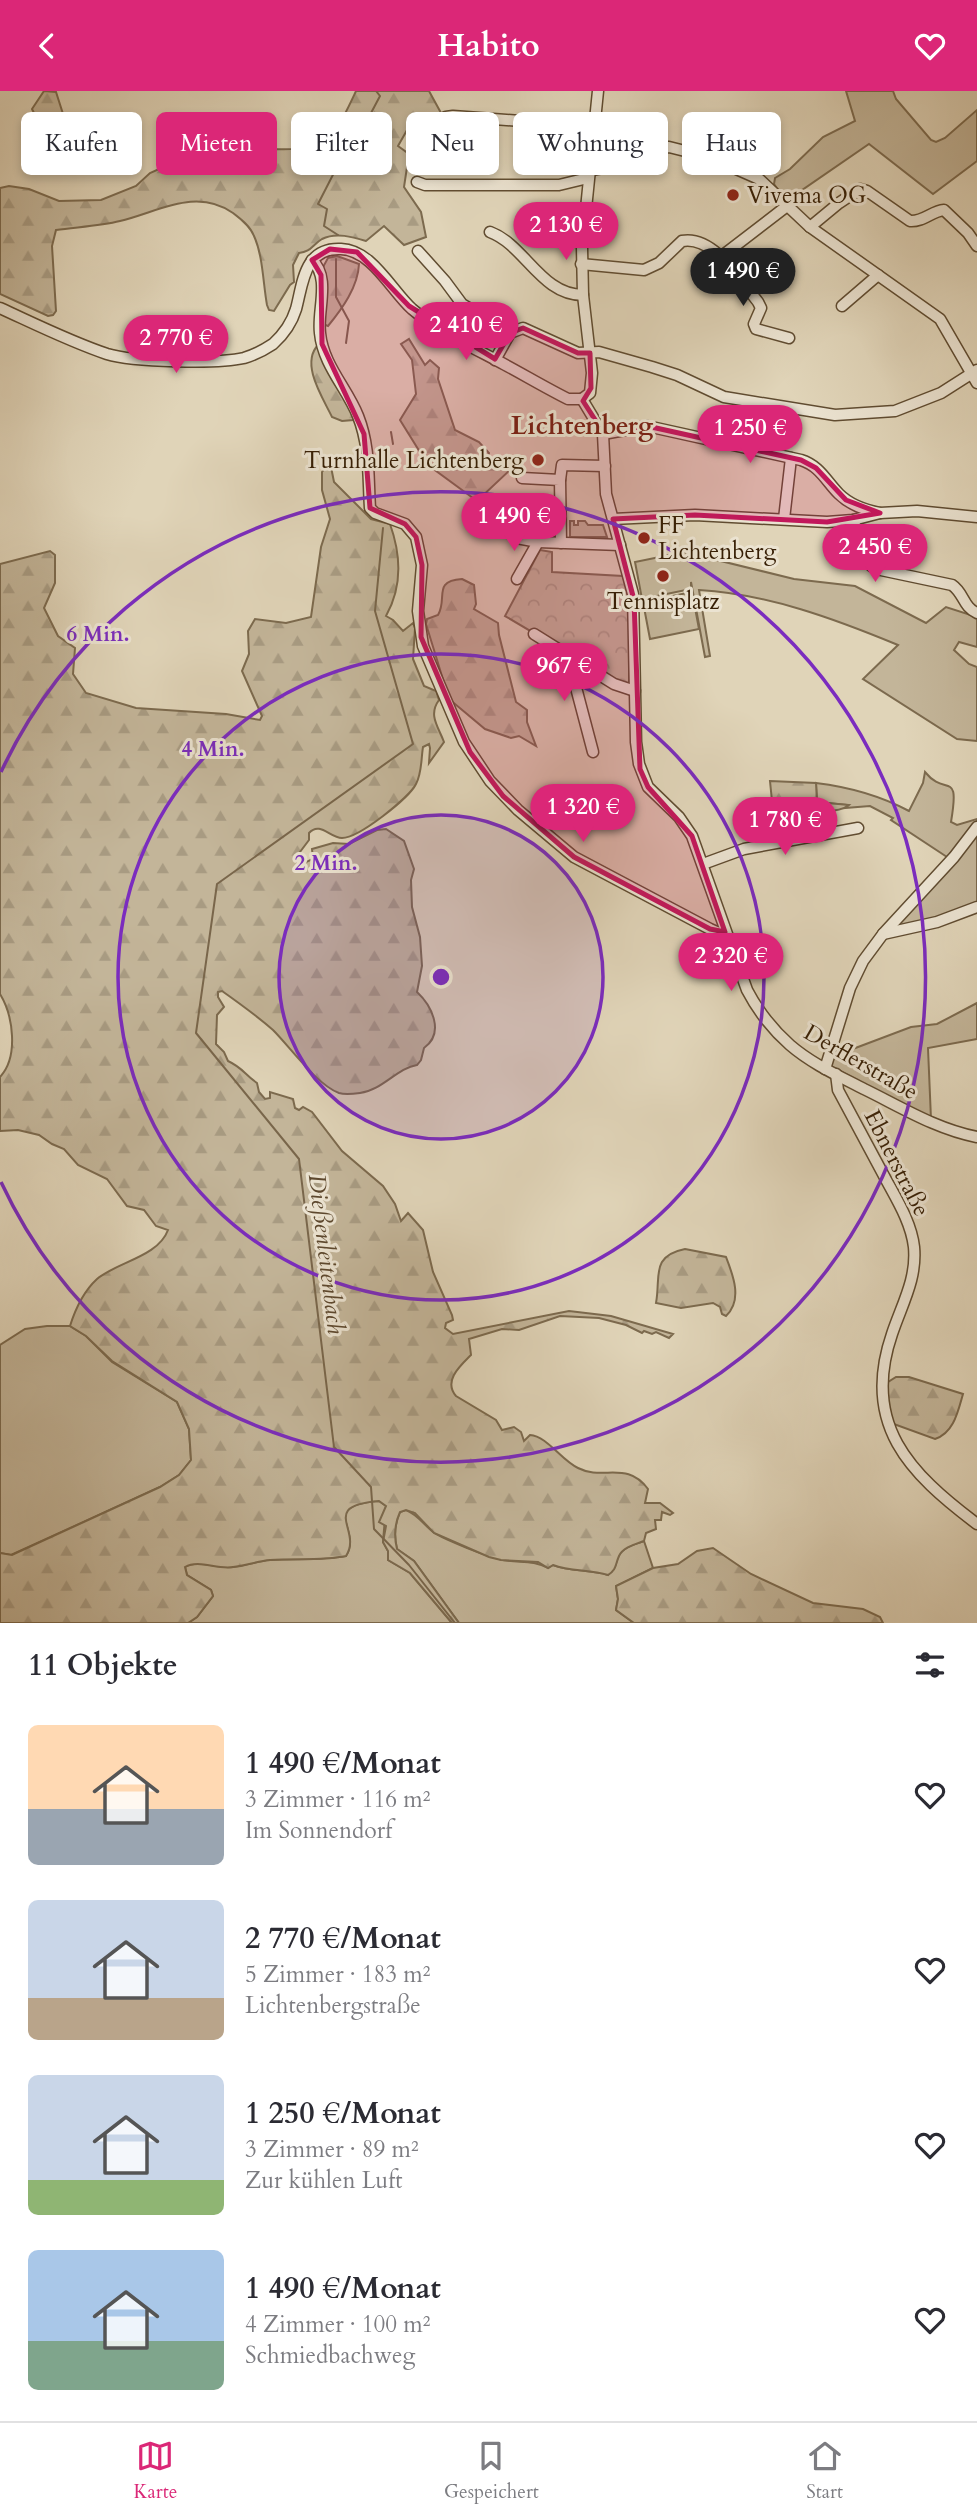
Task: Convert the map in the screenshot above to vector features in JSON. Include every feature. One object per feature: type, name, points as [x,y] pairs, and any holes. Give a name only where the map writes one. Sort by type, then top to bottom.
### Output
[{"type":"street","points":[[595,112],[598,91]]},
{"type":"street","points":[[495,360],[510,333],[518,328],[526,329],[578,353],[605,354],[677,375],[724,397],[835,415],[895,411],[941,393],[975,375],[940,319],[810,227],[768,185],[754,176],[709,157],[668,147]]},
{"type":"street","points":[[417,182],[432,185],[559,185],[586,175]]},
{"type":"street","points":[[0,308],[118,357],[237,359],[266,348],[284,332],[296,308],[304,274],[312,260],[330,249],[347,249],[374,266],[410,306],[431,324],[568,399],[582,400],[591,388],[581,264],[589,175]]},
{"type":"street","points":[[810,227],[860,189],[910,221],[917,222],[944,210],[968,233],[977,246]]},
{"type":"street","points":[[722,256],[787,206]]},
{"type":"street","points":[[490,232],[512,247],[554,286],[575,295],[583,295]]},
{"type":"street","points":[[581,264],[645,270],[659,263],[682,241],[689,240],[722,256],[760,305],[754,327],[789,338]]},
{"type":"street","points":[[418,251],[462,304],[510,333]]},
{"type":"street","points":[[312,260],[321,275],[319,324],[322,344],[331,367],[358,416],[367,445],[370,508],[375,513],[405,524],[416,537],[422,561],[418,611],[421,637],[462,738],[482,770],[503,796],[574,857],[710,929],[719,933],[725,932]]},
{"type":"street","points":[[842,306],[878,275]]},
{"type":"street","name":"Derflerstraße","points":[[582,400],[603,434],[606,494],[634,600],[636,750],[642,774],[652,791],[684,824],[703,864],[744,984],[759,1010],[788,1043],[825,1069],[939,1126],[977,1137]]},
{"type":"street","points":[[603,434],[647,426],[807,462],[817,468],[839,495],[853,505],[880,513]]},
{"type":"street","points":[[784,519],[791,458]]},
{"type":"street","points":[[561,543],[562,465],[605,466]]},
{"type":"street","points":[[522,478],[560,480]]},
{"type":"street","points":[[613,519],[695,515],[827,522],[853,520],[880,513],[917,511],[977,517]]},
{"type":"street","points":[[488,519],[517,538],[620,545]]},
{"type":"street","points":[[853,520],[872,566],[951,586],[958,590],[967,608],[977,613]]},
{"type":"street","points":[[517,579],[538,541]]},
{"type":"street","points":[[534,635],[614,684],[635,691]]},
{"type":"street","points":[[580,663],[573,671],[574,680],[593,752]]},
{"type":"street","points":[[825,1069],[850,988],[863,961],[883,934],[954,857],[977,827]]},
{"type":"street","points":[[703,864],[744,849],[858,828]]},
{"type":"street","points":[[883,934],[937,922],[977,907]]},
{"type":"street","name":"Ebnerstraße","points":[[836,1074],[838,1090],[904,1213],[914,1245],[911,1282],[892,1333],[882,1371],[881,1397],[885,1416],[907,1459],[922,1479],[977,1524]]},
{"type":"highlighted area","points":[[330,249],[357,252],[409,306],[495,359],[510,333],[523,328],[578,353],[590,353],[591,388],[583,401],[603,432],[647,426],[801,460],[816,468],[846,500],[880,513],[827,522],[695,515],[613,519],[634,600],[640,769],[648,787],[692,836],[725,932],[710,929],[574,857],[503,796],[470,752],[421,637],[422,565],[416,537],[405,524],[370,508],[364,434],[322,344],[321,275],[312,260]]},
{"type":"green space","points":[[44,91],[56,92],[62,112],[34,112],[32,109]]},
{"type":"green space","points":[[356,91],[429,91],[440,112],[406,112],[406,132],[398,146],[406,152],[404,187],[421,212],[426,237],[404,245],[384,226],[366,241],[339,236],[322,239],[309,250],[299,253],[293,265],[294,282],[274,311],[269,310],[267,305],[259,252],[250,229],[233,213],[219,206],[191,202],[112,223],[56,230],[52,246],[56,311],[53,315],[48,316],[0,294],[0,188],[9,186],[29,189],[59,201],[101,200],[136,186],[156,170],[156,175],[277,175],[277,149],[291,149],[291,175],[392,175],[392,112],[346,112]]},
{"type":"green space","points":[[846,91],[893,91],[896,99],[931,140],[936,142],[945,138],[977,110],[977,161],[933,194],[869,144],[786,201],[774,184],[775,178],[790,169],[823,137],[855,121]]},
{"type":"green space","points":[[337,256],[359,264],[358,273],[348,297],[328,326],[323,324],[318,298],[320,274],[328,258]]},
{"type":"green space","points":[[409,339],[425,365],[430,360],[439,368],[438,379],[455,430],[479,442],[489,453],[487,462],[510,470],[477,501],[428,465],[400,420],[416,394],[412,360],[401,344]]},
{"type":"green space","points":[[318,345],[354,413],[353,420],[342,421],[332,417],[319,391],[311,362]]},
{"type":"green space","points":[[330,462],[334,482],[371,519],[390,524],[399,570],[392,605],[386,616],[403,631],[413,623],[413,659],[424,686],[436,691],[439,700],[434,716],[444,742],[429,763],[429,744],[423,747],[416,784],[383,816],[360,832],[342,838],[321,829],[313,830],[294,860],[302,864],[313,859],[312,849],[333,843],[349,844],[377,830],[386,829],[404,841],[414,869],[411,880],[412,907],[420,937],[422,966],[417,992],[431,1012],[434,1035],[424,1048],[417,1065],[403,1070],[368,1091],[349,1094],[339,1093],[322,1082],[273,1030],[222,991],[218,992],[224,1007],[217,1015],[216,1044],[228,1061],[257,1083],[259,1092],[265,1099],[270,1098],[270,1092],[293,1099],[295,1108],[299,1110],[303,1107],[312,1112],[342,1151],[383,1186],[395,1204],[401,1221],[408,1213],[423,1230],[433,1272],[452,1315],[453,1320],[446,1323],[445,1328],[453,1334],[569,1311],[611,1316],[673,1334],[669,1338],[656,1332],[642,1333],[626,1325],[599,1318],[560,1316],[519,1330],[502,1329],[469,1339],[471,1355],[454,1374],[451,1385],[456,1396],[496,1420],[502,1430],[514,1427],[521,1432],[524,1441],[530,1435],[542,1439],[578,1468],[597,1473],[632,1475],[648,1489],[645,1503],[660,1503],[673,1513],[670,1515],[662,1512],[661,1520],[655,1520],[656,1529],[646,1533],[644,1541],[623,1550],[608,1575],[553,1565],[548,1568],[538,1562],[489,1557],[434,1533],[415,1513],[406,1510],[400,1512],[396,1530],[397,1549],[414,1561],[459,1623],[452,1623],[410,1573],[388,1560],[388,1551],[383,1542],[386,1526],[379,1522],[386,1506],[379,1501],[361,1504],[351,1508],[346,1514],[350,1546],[346,1556],[270,1560],[227,1568],[196,1564],[185,1567],[187,1575],[211,1590],[213,1596],[197,1617],[188,1623],[0,1623],[0,1553],[12,1555],[160,1487],[179,1475],[191,1460],[189,1429],[177,1402],[112,1361],[86,1336],[70,1326],[80,1301],[97,1279],[156,1247],[168,1230],[156,1226],[144,1210],[127,1206],[107,1179],[78,1165],[64,1149],[39,1135],[18,1130],[0,1131],[0,1077],[10,1059],[12,1036],[8,1013],[0,994],[0,564],[50,551],[55,555],[55,583],[44,608],[58,636],[75,648],[73,674],[86,693],[136,708],[226,714],[260,720],[262,716],[242,671],[249,654],[248,631],[255,619],[286,623],[311,617],[321,547],[330,519],[322,490],[322,472]]},
{"type":"green space","points":[[570,521],[574,521],[574,525],[578,525],[578,521],[585,521],[588,525],[603,525],[607,537],[570,537]]},
{"type":"green space","points":[[540,550],[552,552],[552,572],[623,576],[630,603],[629,684],[615,681],[505,616]]},
{"type":"green space","points":[[684,552],[794,579],[855,586],[926,623],[946,607],[977,617],[977,647],[959,642],[954,650],[969,664],[977,667],[977,741],[957,739],[863,679],[898,645],[801,609],[725,592],[699,590],[710,656],[705,657],[691,582],[691,589],[642,599],[635,562]]},
{"type":"green space","points":[[462,579],[474,585],[474,609],[498,623],[516,702],[527,710],[527,722],[536,746],[519,736],[511,738],[485,729],[449,699],[426,624],[427,619],[438,615],[442,591],[447,583]]},
{"type":"green space","name":"Tennisplatz","points":[[692,592],[699,629],[650,639],[643,602]]},
{"type":"green space","points":[[925,772],[952,789],[954,795],[951,822],[957,825],[977,819],[977,824],[950,859],[891,820],[893,818],[870,806],[845,808],[848,805],[817,802],[816,783],[864,793],[909,811],[923,783]]},
{"type":"green space","points":[[770,781],[816,783],[817,802],[849,805],[824,812],[773,811]]},
{"type":"green space","points":[[977,833],[977,909],[885,935]]},
{"type":"green space","points":[[977,1003],[977,1039],[928,1048],[931,1119],[821,1061],[911,1027],[937,1024]]},
{"type":"green space","points":[[685,1249],[726,1257],[734,1279],[735,1295],[731,1310],[726,1316],[722,1314],[720,1307],[713,1303],[681,1308],[656,1303],[662,1262],[674,1252]]},
{"type":"green space","points":[[70,1326],[86,1336],[112,1362],[177,1402],[189,1429],[191,1460],[179,1475],[160,1487],[11,1555],[0,1553],[0,1345],[25,1329]]},
{"type":"green space","points":[[896,1377],[909,1377],[963,1394],[954,1421],[947,1432],[935,1439],[891,1423],[885,1384]]},
{"type":"green space","points":[[379,1501],[386,1506],[383,1542],[388,1551],[388,1560],[410,1573],[452,1623],[188,1623],[197,1617],[213,1596],[211,1590],[187,1575],[185,1567],[202,1564],[233,1567],[270,1560],[346,1556],[350,1537],[346,1514],[350,1508],[360,1504]]},
{"type":"green space","points":[[406,1510],[436,1534],[458,1544],[499,1559],[536,1563],[548,1568],[553,1565],[608,1575],[615,1568],[623,1550],[644,1541],[653,1568],[616,1586],[616,1610],[634,1623],[459,1623],[414,1561],[397,1549],[397,1521],[400,1512]]},
{"type":"green space","points":[[713,1548],[751,1574],[813,1603],[863,1609],[880,1617],[883,1623],[634,1623],[616,1610],[616,1586],[653,1568],[678,1564],[697,1551]]},
{"type":"waterway","name":"Dießenleitenbach","points":[[338,235],[324,226],[327,209],[318,204],[339,163],[358,150],[361,132],[380,96],[376,91]]},
{"type":"waterway","name":"Dießenleitenbach","points":[[336,259],[336,297],[349,321],[346,343]]},
{"type":"waterway","name":"Dießenleitenbach","points":[[391,432],[393,444]]},
{"type":"waterway","name":"Dießenleitenbach","points":[[383,528],[375,611],[413,744],[217,884],[196,1033],[299,1159],[334,1447],[371,1487],[374,1529],[409,1565],[455,1623]]},
{"type":"place","name":"Vivema OG","points":[[733,195]]},
{"type":"place","name":"Turnhalle Lichtenberg","points":[[538,460]]},
{"type":"place","name":"FF Lichtenberg","points":[[644,538]]},
{"type":"place","name":"Tennisplatz","points":[[663,576]]},
{"type":"district","name":"Lichtenberg","points":[[582,425]]}]
